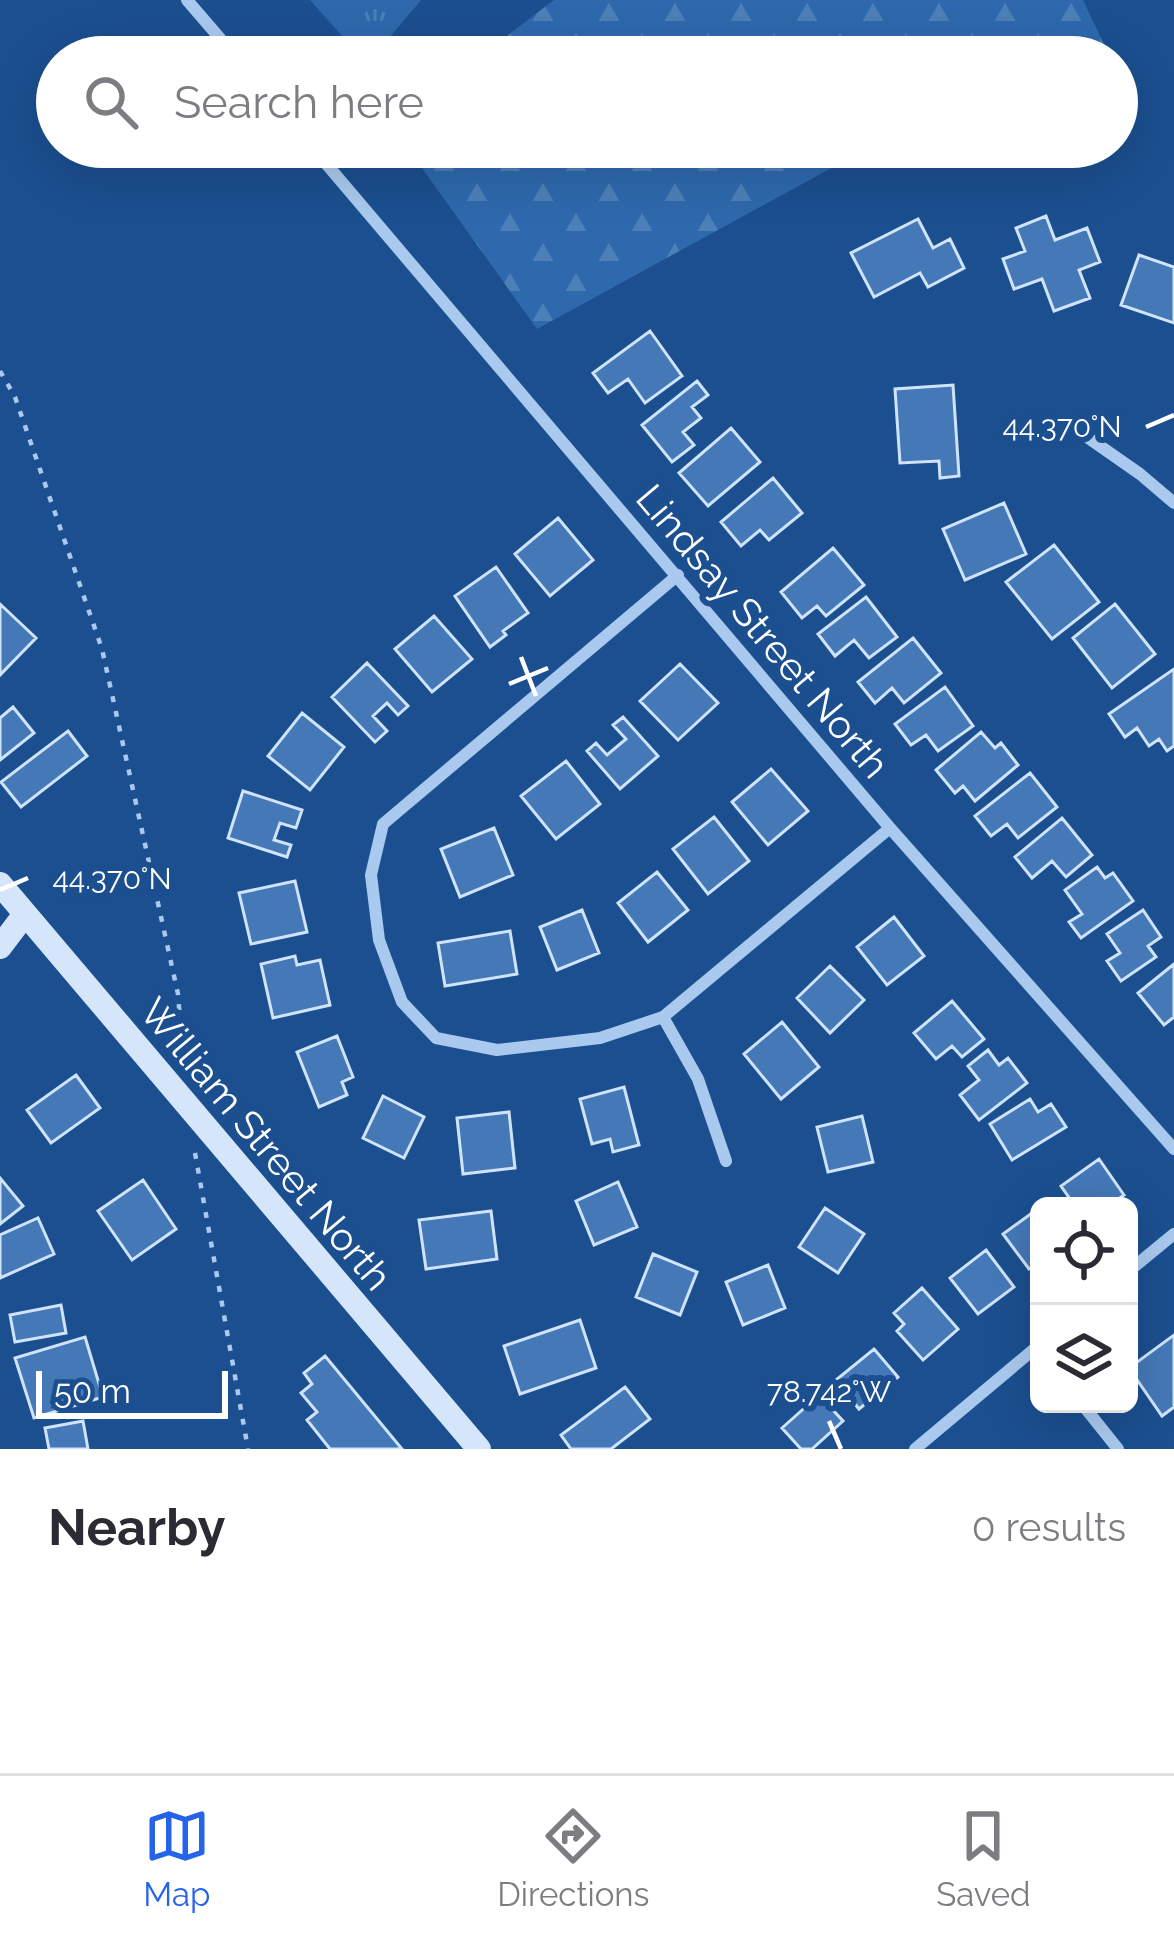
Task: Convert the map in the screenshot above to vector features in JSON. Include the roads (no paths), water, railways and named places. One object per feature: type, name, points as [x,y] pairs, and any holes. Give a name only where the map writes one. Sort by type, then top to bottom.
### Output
[{"type":"street","points":[[187,0],[218,36]]},
{"type":"street","name":"Lindsay Street North","points":[[330,168],[890,828],[1174,1149]]},
{"type":"street","points":[[1077,430],[1174,503]]},
{"type":"street","points":[[678,575],[382,824],[371,875],[379,940],[402,1001],[436,1038],[497,1049],[600,1038],[663,1016],[890,828]]},
{"type":"street","name":"William Street North","points":[[0,884],[478,1449]]},
{"type":"street","points":[[0,947],[26,914]]},
{"type":"street","points":[[663,1016],[698,1079],[726,1161]]},
{"type":"street","points":[[1138,1264],[1174,1234]]},
{"type":"street","points":[[915,1449],[1030,1355]]},
{"type":"street","points":[[1089,1413],[1118,1449]]}]
